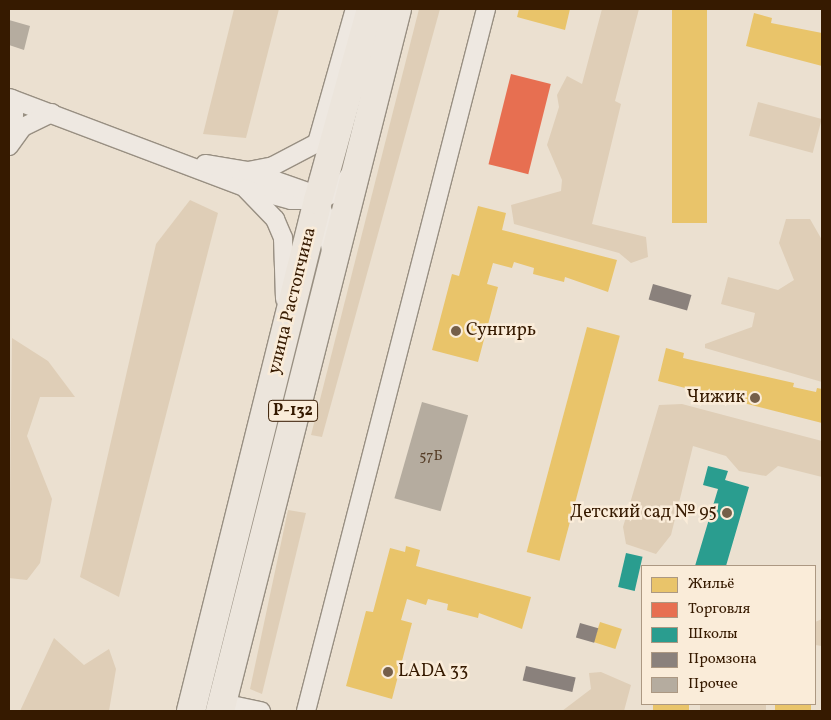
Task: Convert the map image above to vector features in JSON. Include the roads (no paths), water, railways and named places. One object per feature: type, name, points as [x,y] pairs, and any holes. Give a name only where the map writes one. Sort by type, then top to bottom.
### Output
[{"type":"highway","name":"улица Растопчина","points":[[191,711],[318,200],[323,149],[371,9]]},
{"type":"highway","name":"улица Растопчина","points":[[221,707],[331,257],[397,9]]},
{"type":"street","points":[[323,149],[355,9]]},
{"type":"street","points":[[306,711],[486,9]]},
{"type":"street","points":[[10,99],[184,162],[246,179],[291,200],[318,200],[338,192],[357,160],[341,158],[323,149],[273,166],[246,179]]},
{"type":"street","points":[[9,138],[14,115],[10,99]]},
{"type":"street","points":[[9,146],[23,127],[52,113]]},
{"type":"street","points":[[246,179],[275,219],[283,238],[284,337]]},
{"type":"street","points":[[318,200],[331,257]]},
{"type":"street","points":[[221,707],[261,711]]},
{"type":"place","name":"Сунгирь","points":[[456,331]]},
{"type":"place","name":"Чижик","points":[[755,398]]},
{"type":"place","name":"Детский сад № 95","points":[[727,513]]},
{"type":"place","name":"LADA 33","points":[[388,672]]}]
